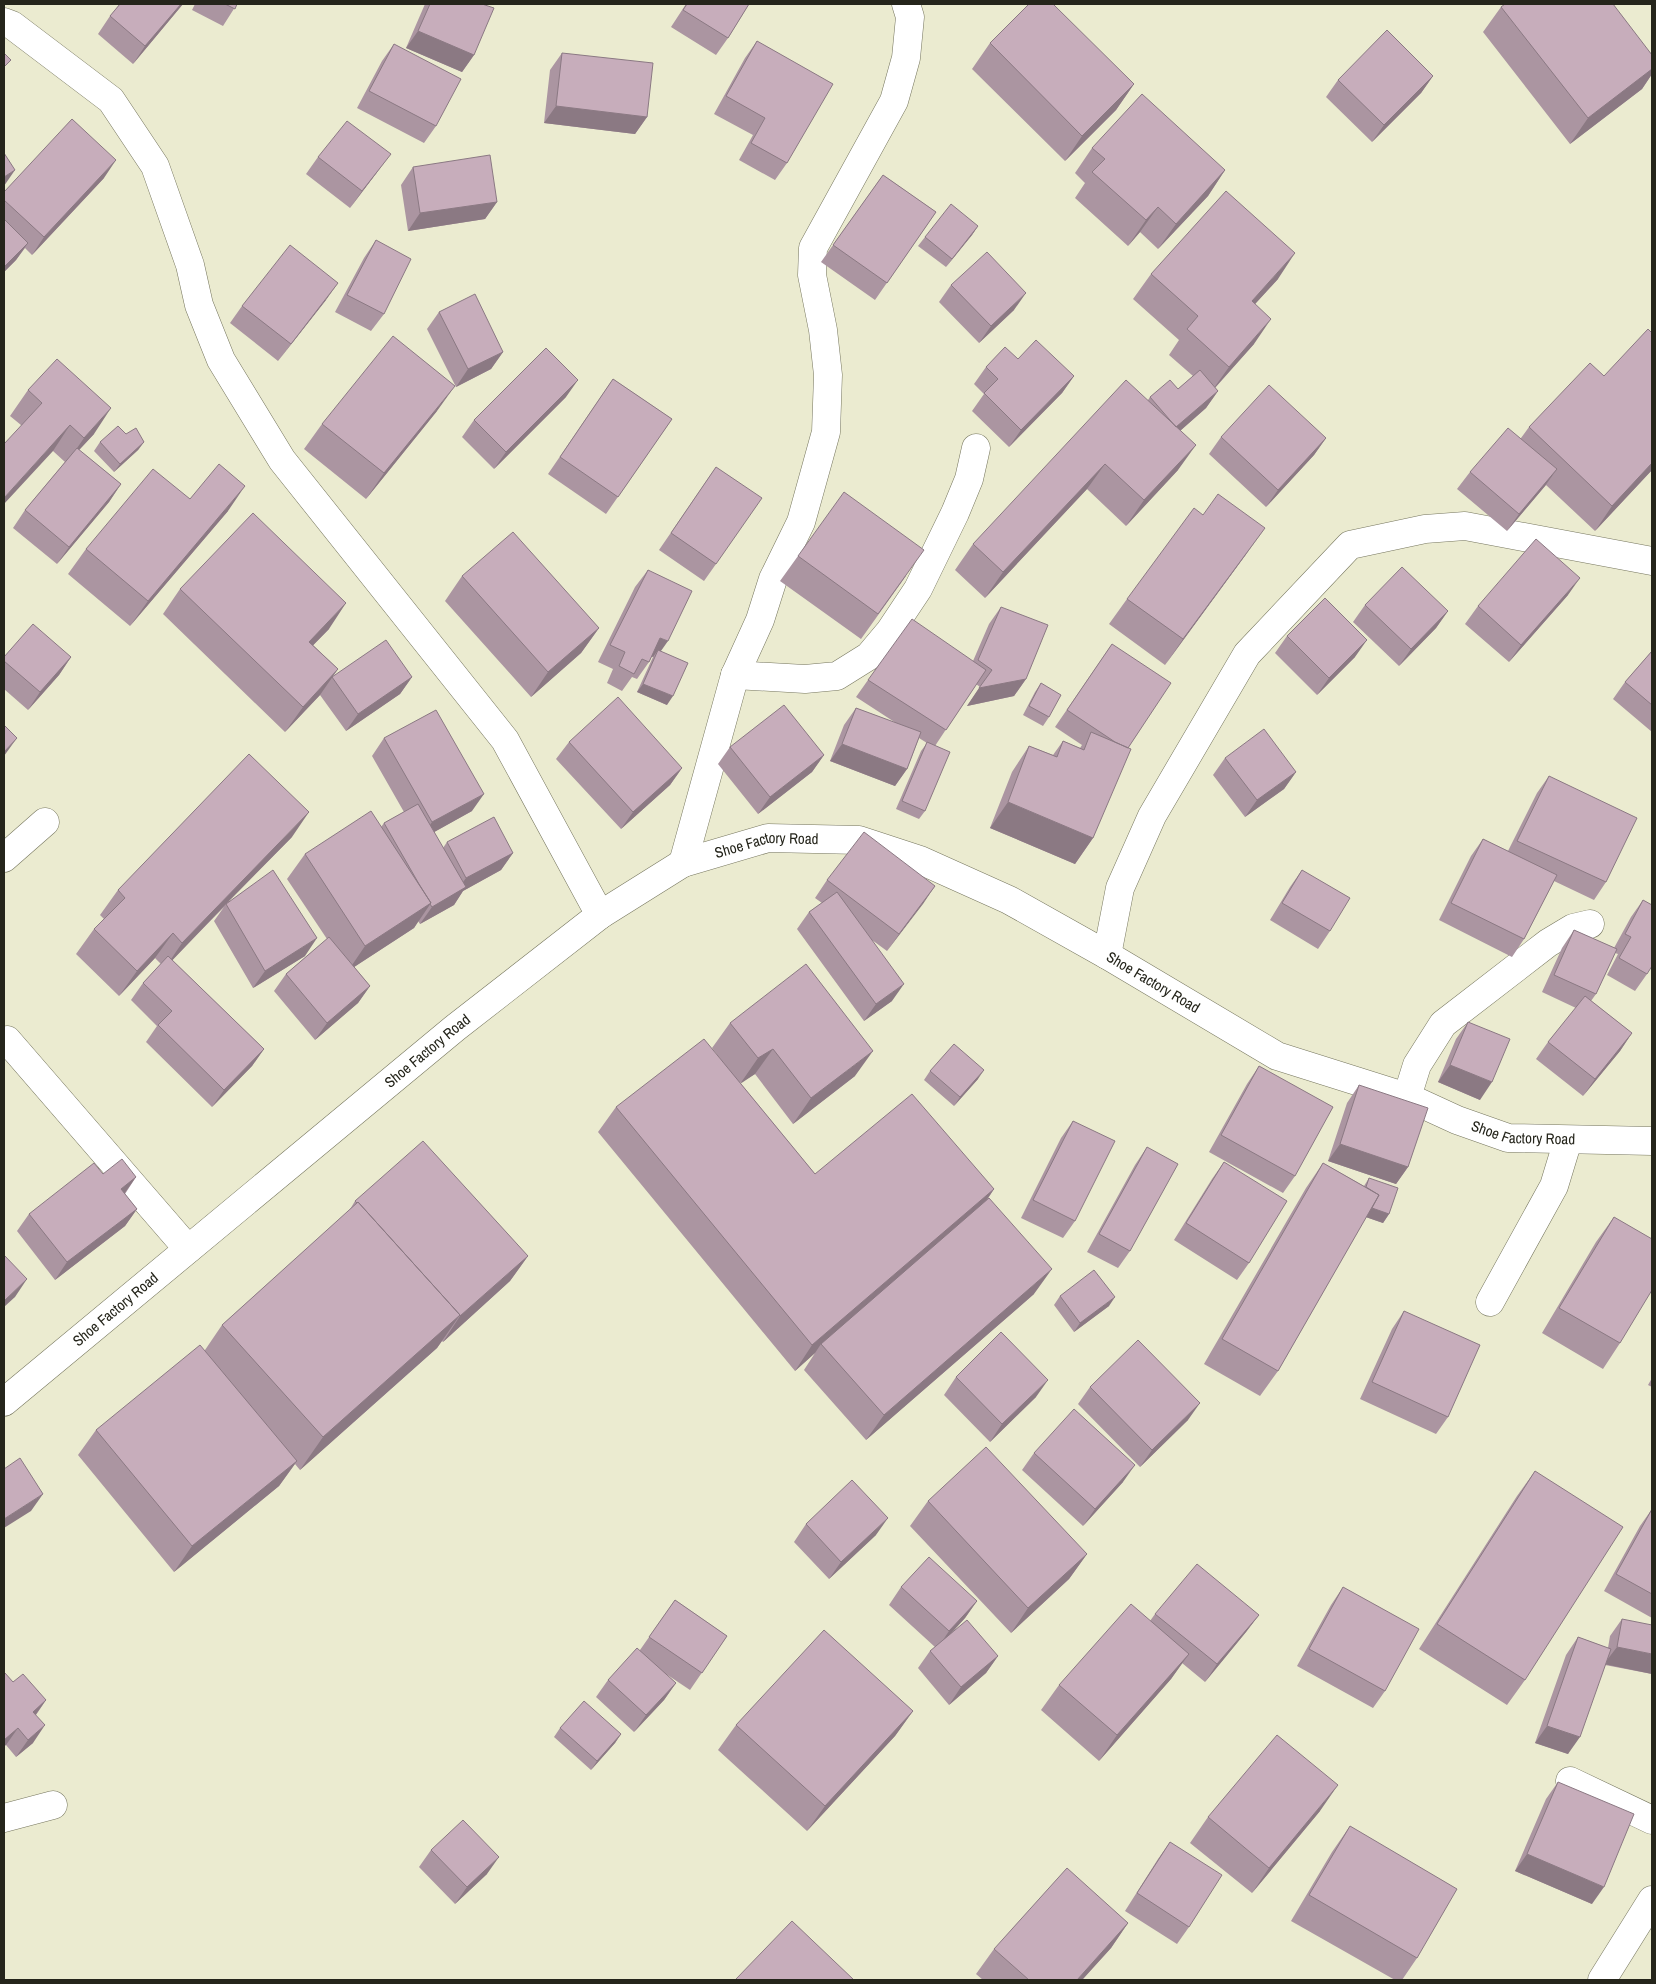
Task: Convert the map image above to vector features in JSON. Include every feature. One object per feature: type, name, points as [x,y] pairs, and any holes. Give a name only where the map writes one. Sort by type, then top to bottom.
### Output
[{"type":"street","points":[[683,863],[736,675],[760,620],[774,579],[801,522],[826,432],[828,375],[823,330],[812,275],[813,248],[894,101],[906,58],[910,17],[906,4]]},
{"type":"street","points":[[4,22],[111,100],[155,166],[190,265],[199,305],[221,360],[282,460],[505,740],[600,915]]},
{"type":"street","points":[[736,675],[805,678],[837,676],[869,656],[890,630],[918,589],[956,513],[969,479],[976,448]]},
{"type":"street","points":[[1107,955],[1120,888],[1152,816],[1247,654],[1350,545],[1425,529],[1465,526],[1652,561]]},
{"type":"street","points":[[4,858],[45,822]]},
{"type":"street","name":"Shoe Factory Road","points":[[4,1402],[455,1028],[600,915],[683,863],[768,838],[859,840],[920,860],[1009,900],[1107,955],[1277,1056],[1407,1097],[1457,1120],[1508,1138],[1652,1142]]},
{"type":"street","points":[[1407,1097],[1417,1065],[1443,1024],[1548,944],[1573,928],[1590,924]]},
{"type":"street","points":[[7,1040],[188,1249]]},
{"type":"street","points":[[1490,1302],[1554,1186],[1568,1140]]},
{"type":"street","points":[[1570,1781],[1652,1820]]},
{"type":"street","points":[[4,1818],[53,1806]]},
{"type":"street","points":[[1602,1980],[1652,1900]]},
{"type":"building","points":[[120,4],[181,4],[145,46],[110,16]]},
{"type":"building","points":[[225,4],[237,4],[235,9]]},
{"type":"building","points":[[430,4],[482,4],[494,8],[474,55],[418,31]]},
{"type":"building","points":[[687,4],[749,4],[728,38],[683,10]]},
{"type":"building","points":[[1029,4],[1053,4],[1134,84],[1082,136],[990,43]]},
{"type":"building","points":[[1505,4],[1613,4],[1652,55],[1652,69],[1588,118],[1501,7]]},
{"type":"building","points":[[1387,30],[1433,76],[1384,125],[1338,80]]},
{"type":"building","points":[[757,41],[833,84],[787,163],[751,143],[765,118],[726,96]]},
{"type":"building","points":[[394,44],[461,79],[436,126],[369,91]]},
{"type":"building","points":[[4,53],[11,60],[4,67]]},
{"type":"building","points":[[562,53],[653,63],[647,117],[556,106]]},
{"type":"building","points":[[1142,94],[1225,170],[1176,224],[1158,207],[1146,220],[1092,172],[1105,159],[1092,148]]},
{"type":"building","points":[[72,119],[116,160],[44,237],[4,200],[4,192]]},
{"type":"building","points":[[347,121],[391,154],[362,191],[318,157]]},
{"type":"building","points":[[4,153],[15,170],[4,177]]},
{"type":"building","points":[[490,155],[497,202],[420,213],[413,167]]},
{"type":"building","points":[[883,175],[936,212],[887,283],[833,245]]},
{"type":"building","points":[[1226,191],[1295,253],[1252,301],[1271,319],[1229,367],[1187,329],[1198,316],[1151,274]]},
{"type":"building","points":[[951,204],[978,226],[952,259],[925,237]]},
{"type":"building","points":[[4,219],[28,243],[4,267]]},
{"type":"building","points":[[376,240],[411,259],[384,314],[347,295]]},
{"type":"building","points":[[290,245],[338,283],[291,344],[242,306]]},
{"type":"building","points":[[987,252],[1026,293],[991,326],[951,285]]},
{"type":"building","points":[[475,294],[503,352],[468,369],[439,312]]},
{"type":"building","points":[[1648,329],[1652,333],[1652,463],[1612,506],[1529,427],[1590,363],[1604,376]]},
{"type":"building","points":[[393,336],[455,386],[384,473],[322,424]]},
{"type":"building","points":[[1036,340],[1074,376],[1021,430],[984,393],[998,379],[986,367],[1005,347],[1018,359]]},
{"type":"building","points":[[546,348],[578,380],[506,452],[474,420]]},
{"type":"building","points":[[57,359],[111,408],[84,438],[70,425],[4,498],[4,444],[42,403],[28,390]]},
{"type":"building","points":[[1200,370],[1218,391],[1176,427],[1150,397],[1170,380],[1178,389]]},
{"type":"building","points":[[613,379],[672,419],[618,497],[560,457]]},
{"type":"building","points":[[1126,380],[1196,445],[1144,500],[1105,464],[1003,572],[973,544]]},
{"type":"building","points":[[1269,385],[1326,438],[1278,490],[1221,437]]},
{"type":"building","points":[[118,426],[126,434],[136,428],[144,442],[120,464],[100,442]]},
{"type":"building","points":[[1508,428],[1557,469],[1519,514],[1470,472]]},
{"type":"building","points":[[77,448],[121,484],[69,547],[25,510]]},
{"type":"building","points":[[219,464],[245,486],[148,601],[86,549],[153,469],[190,499]]},
{"type":"building","points":[[716,467],[762,498],[716,564],[671,533]]},
{"type":"building","points":[[844,492],[924,550],[878,614],[798,556]]},
{"type":"building","points":[[1218,494],[1265,528],[1183,639],[1127,599],[1194,508],[1203,515]]},
{"type":"building","points":[[253,513],[346,603],[309,642],[338,669],[303,707],[180,589]]},
{"type":"building","points":[[513,532],[599,628],[548,672],[462,576]]},
{"type":"building","points":[[1536,539],[1580,578],[1521,645],[1478,606]]},
{"type":"building","points":[[1402,567],[1448,611],[1411,649],[1365,605]]},
{"type":"building","points":[[648,570],[692,591],[668,641],[660,638],[649,662],[642,659],[634,674],[619,666],[625,652],[610,645]]},
{"type":"building","points":[[1325,598],[1367,640],[1329,678],[1287,636]]},
{"type":"building","points":[[1001,607],[1048,625],[1026,679],[979,688],[992,670],[978,660]]},
{"type":"building","points":[[912,619],[986,670],[946,730],[868,680]]},
{"type":"building","points":[[33,624],[71,657],[40,692],[4,661],[4,657]]},
{"type":"building","points":[[386,640],[412,677],[358,714],[332,677]]},
{"type":"building","points":[[1112,644],[1171,683],[1128,748],[1115,742],[1067,710]]},
{"type":"building","points":[[658,650],[688,663],[673,696],[643,684]]},
{"type":"building","points":[[1652,651],[1652,705],[1625,682]]},
{"type":"building","points":[[1041,683],[1061,695],[1049,717],[1029,706]]},
{"type":"building","points":[[618,697],[682,768],[633,812],[569,742]]},
{"type":"building","points":[[784,705],[824,755],[770,797],[730,747]]},
{"type":"building","points":[[856,708],[921,732],[907,769],[842,744]]},
{"type":"building","points":[[436,710],[484,794],[432,822],[384,738]]},
{"type":"building","points":[[4,725],[17,738],[4,752]]},
{"type":"building","points":[[1264,729],[1296,772],[1257,800],[1225,758]]},
{"type":"building","points":[[1091,732],[1131,749],[1093,838],[1008,802],[1029,746],[1057,757],[1063,741],[1084,750]]},
{"type":"building","points":[[927,742],[950,752],[925,811],[902,801]]},
{"type":"building","points":[[249,754],[309,812],[182,943],[173,933],[137,971],[94,929],[125,898],[118,890]]},
{"type":"building","points":[[1549,776],[1637,818],[1606,882],[1517,841]]},
{"type":"building","points":[[418,804],[466,887],[432,907],[384,823]]},
{"type":"building","points":[[371,811],[431,903],[365,946],[305,854]]},
{"type":"building","points":[[494,817],[513,853],[466,878],[447,842]]},
{"type":"building","points":[[864,832],[935,886],[899,934],[827,880]]},
{"type":"building","points":[[1483,839],[1557,875],[1524,939],[1451,903]]},
{"type":"building","points":[[273,870],[317,938],[265,971],[226,904]]},
{"type":"building","points":[[1302,870],[1350,898],[1330,931],[1282,903]]},
{"type":"building","points":[[837,892],[904,984],[876,1004],[809,912]]},
{"type":"building","points":[[1643,900],[1652,905],[1652,966],[1647,974],[1619,958],[1631,937],[1625,934]]},
{"type":"building","points":[[1574,930],[1617,949],[1596,994],[1554,975]]},
{"type":"building","points":[[329,937],[370,986],[327,1023],[286,974]]},
{"type":"building","points":[[168,956],[264,1049],[224,1090],[158,1025],[172,1011],[143,983]]},
{"type":"building","points":[[806,964],[873,1051],[811,1098],[773,1049],[758,1058],[730,1023]]},
{"type":"building","points":[[1585,996],[1632,1033],[1595,1079],[1548,1042]]},
{"type":"building","points":[[1468,1022],[1510,1039],[1492,1082],[1450,1065]]},
{"type":"building","points":[[704,1039],[815,1174],[912,1094],[994,1189],[812,1345],[616,1107]]},
{"type":"building","points":[[954,1044],[984,1070],[960,1097],[930,1071]]},
{"type":"building","points":[[1259,1066],[1333,1107],[1295,1176],[1221,1135]]},
{"type":"building","points":[[1359,1085],[1428,1108],[1408,1167],[1340,1144]]},
{"type":"building","points":[[1073,1121],[1115,1141],[1075,1221],[1033,1200]]},
{"type":"building","points":[[423,1141],[528,1256],[460,1316],[358,1202],[355,1201]]},
{"type":"building","points":[[1147,1147],[1178,1164],[1130,1251],[1099,1234]]},
{"type":"building","points":[[122,1159],[136,1177],[121,1189],[137,1209],[67,1262],[29,1214],[94,1163],[103,1174]]},
{"type":"building","points":[[1224,1162],[1287,1201],[1249,1263],[1186,1223]]},
{"type":"building","points":[[1323,1163],[1379,1195],[1278,1371],[1222,1339]]},
{"type":"building","points":[[1369,1178],[1398,1188],[1389,1214],[1372,1208],[1379,1195],[1366,1187]]},
{"type":"building","points":[[989,1198],[1052,1269],[884,1415],[821,1344]]},
{"type":"building","points":[[358,1202],[460,1315],[323,1437],[222,1325]]},
{"type":"building","points":[[1614,1217],[1652,1239],[1652,1290],[1620,1343],[1559,1308]]},
{"type":"building","points":[[4,1255],[27,1279],[4,1301]]},
{"type":"building","points":[[1094,1270],[1115,1297],[1080,1323],[1060,1296]]},
{"type":"building","points":[[1404,1311],[1480,1345],[1448,1417],[1372,1382]]},
{"type":"building","points":[[1001,1332],[1048,1380],[1002,1424],[956,1377]]},
{"type":"building","points":[[1138,1340],[1200,1403],[1152,1450],[1090,1387]]},
{"type":"building","points":[[200,1345],[297,1461],[192,1546],[96,1430]]},
{"type":"building","points":[[1074,1409],[1135,1465],[1095,1509],[1034,1453]]},
{"type":"building","points":[[986,1447],[1087,1554],[1028,1608],[928,1501]]},
{"type":"building","points":[[20,1458],[43,1494],[4,1519],[4,1469]]},
{"type":"building","points":[[1535,1471],[1623,1527],[1525,1680],[1437,1624]]},
{"type":"building","points":[[852,1480],[888,1518],[841,1562],[806,1524]]},
{"type":"building","points":[[1652,1509],[1652,1594],[1616,1574]]},
{"type":"building","points":[[929,1557],[977,1601],[949,1631],[901,1587]]},
{"type":"building","points":[[1197,1564],[1259,1615],[1217,1664],[1155,1614]]},
{"type":"building","points":[[1343,1587],[1419,1629],[1385,1691],[1309,1649]]},
{"type":"building","points":[[675,1600],[727,1636],[702,1673],[649,1637]]},
{"type":"building","points":[[1131,1604],[1189,1654],[1117,1735],[1059,1685]]},
{"type":"building","points":[[1622,1619],[1652,1625],[1652,1654],[1617,1647]]},
{"type":"building","points":[[967,1620],[998,1656],[961,1687],[930,1651]]},
{"type":"building","points":[[824,1630],[913,1711],[825,1806],[736,1725]]},
{"type":"building","points":[[1578,1637],[1611,1649],[1580,1737],[1547,1726]]},
{"type":"building","points":[[637,1648],[676,1683],[646,1715],[608,1680]]},
{"type":"building","points":[[5,1673],[13,1682],[23,1674],[46,1700],[33,1712],[45,1725],[28,1740],[18,1728],[4,1740]]},
{"type":"building","points":[[584,1701],[621,1734],[597,1761],[560,1728]]},
{"type":"building","points":[[1277,1735],[1338,1785],[1269,1868],[1208,1817]]},
{"type":"building","points":[[1558,1782],[1634,1814],[1604,1887],[1527,1854]]},
{"type":"building","points":[[463,1820],[499,1857],[467,1887],[431,1850]]},
{"type":"building","points":[[1350,1826],[1457,1889],[1417,1958],[1309,1895]]},
{"type":"building","points":[[1170,1842],[1222,1875],[1189,1927],[1137,1893]]},
{"type":"building","points":[[1067,1868],[1128,1923],[1077,1980],[1029,1980],[994,1949]]},
{"type":"building","points":[[792,1921],[854,1980],[737,1980]]}]
